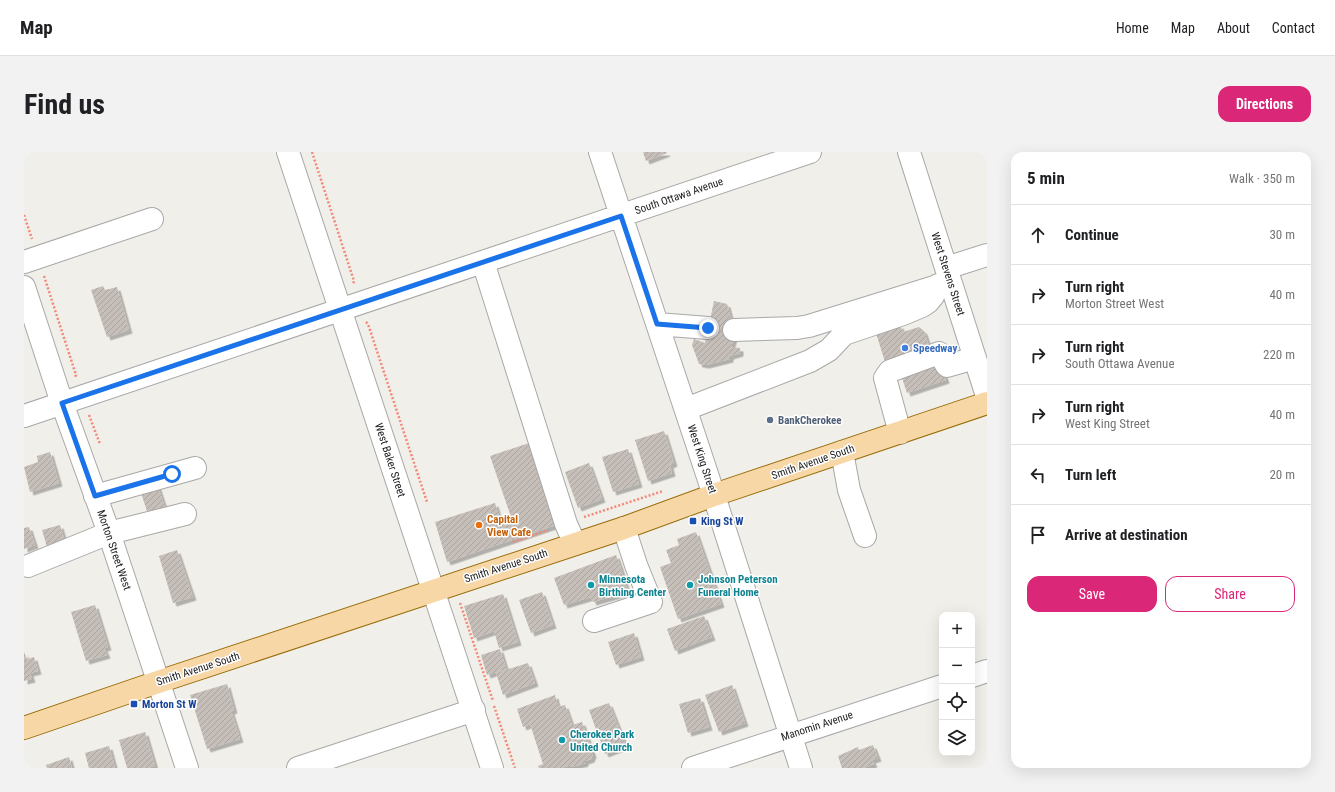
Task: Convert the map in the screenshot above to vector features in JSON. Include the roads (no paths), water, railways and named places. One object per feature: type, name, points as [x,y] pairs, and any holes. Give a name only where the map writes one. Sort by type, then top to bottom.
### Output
[{"type":"main road","name":"Smith Avenue South","points":[[24,728],[158,682],[624,528],[987,403]]},
{"type":"street","name":"West Baker Street","points":[[288,152],[492,768]]},
{"type":"street","name":"West King Street","points":[[600,152],[686,409],[790,735],[802,768]]},
{"type":"street","name":"South Ottawa Avenue","points":[[24,416],[810,152]]},
{"type":"street","name":"West Stevens Street","points":[[909,152],[944,279],[975,358],[987,396]]},
{"type":"street","points":[[31,260],[152,219]]},
{"type":"street","points":[[734,330],[809,326],[944,279],[987,255]]},
{"type":"street","points":[[483,262],[566,524],[574,544]]},
{"type":"street","points":[[686,409],[810,361],[829,350],[844,334],[922,306],[933,296],[944,279]]},
{"type":"street","name":"Morton Street West","points":[[24,287],[62,403],[109,533],[187,768]]},
{"type":"street","points":[[657,324],[708,328]]},
{"type":"street","points":[[900,432],[885,378],[890,371],[939,353],[947,366],[975,358]]},
{"type":"street","points":[[842,452],[849,490],[865,536]]},
{"type":"street","points":[[95,496],[195,468]]},
{"type":"street","points":[[28,566],[109,533],[185,514]]},
{"type":"street","points":[[594,621],[651,602],[636,565],[624,528]]},
{"type":"street","points":[[975,675],[987,671]]},
{"type":"street","name":"Manomin Avenue","points":[[693,768],[939,687]]},
{"type":"street","points":[[298,768],[474,710]]},
{"type":"place","name":"Speedway","points":[[905,348]]},
{"type":"place","name":"BankCherokee","points":[[770,420]]},
{"type":"place","name":"King St W","points":[[693,521]]},
{"type":"place","name":"Capital View Cafe","points":[[479,525]]},
{"type":"place","name":"Minnesota Birthing Center","points":[[591,585]]},
{"type":"place","name":"Johnson Peterson Funeral Home","points":[[690,585]]},
{"type":"place","name":"Morton St W","points":[[134,704]]},
{"type":"place","name":"Cherokee Park United Church","points":[[562,740]]}]
